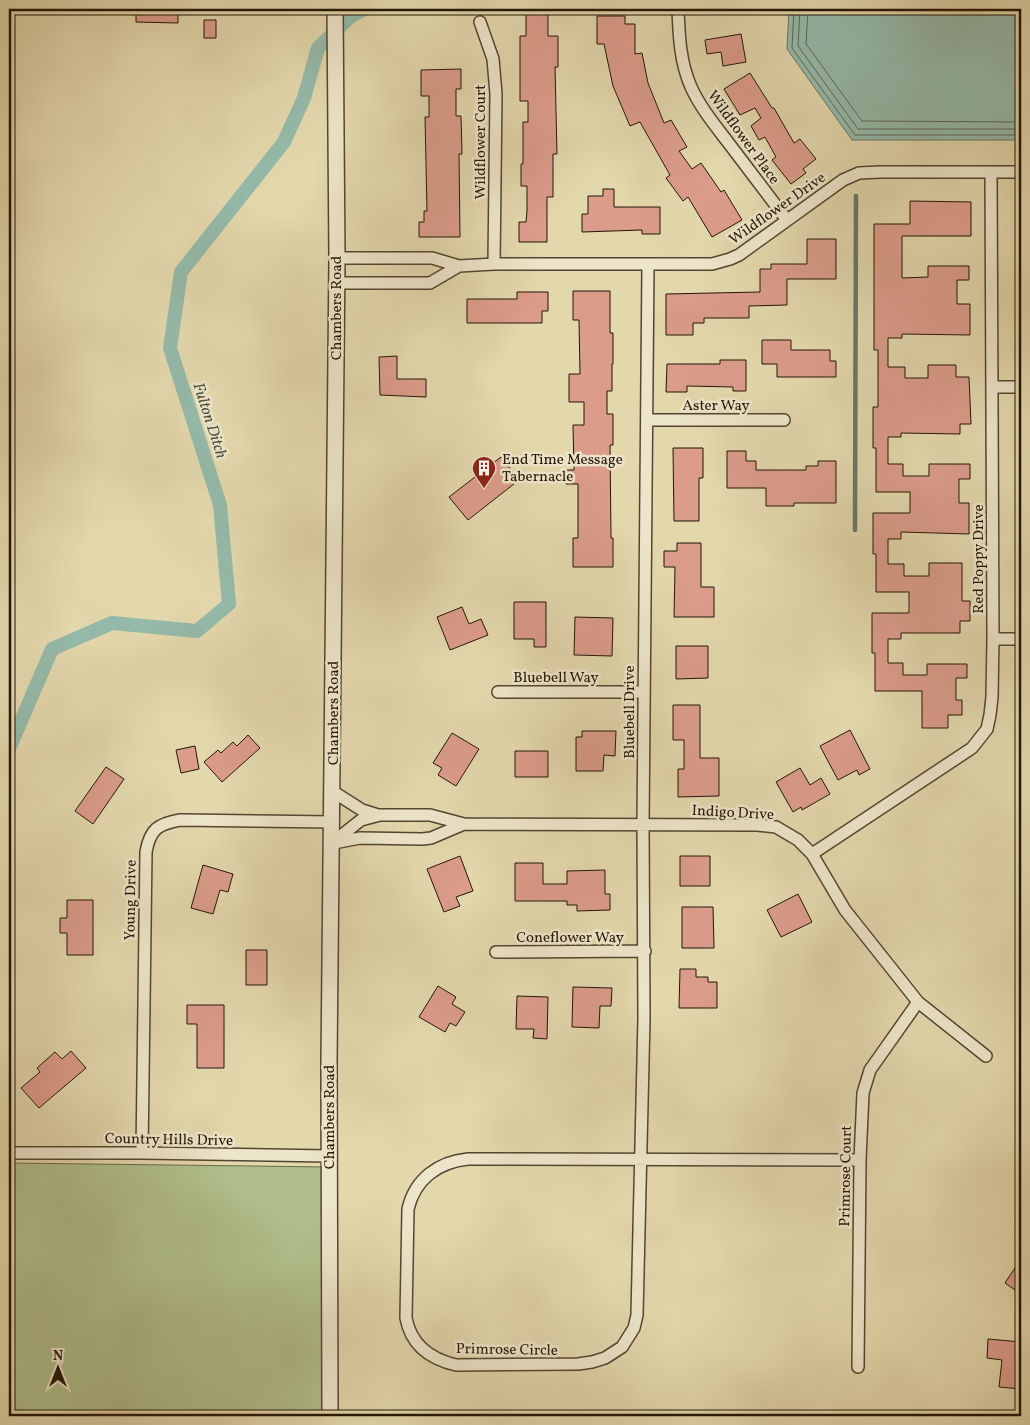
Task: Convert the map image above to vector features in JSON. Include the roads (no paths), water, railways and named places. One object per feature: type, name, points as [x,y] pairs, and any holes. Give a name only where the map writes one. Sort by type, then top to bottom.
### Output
[{"type":"street","name":"Chambers Road","points":[[330,1416],[328,1156],[337,258],[334,9]]},
{"type":"street","name":"Wildflower Place","points":[[678,9],[679,43],[691,87],[699,102],[787,220]]},
{"type":"street","name":"Wildflower Court","points":[[480,22],[493,59],[496,84],[494,264]]},
{"type":"street","name":"Red Poppy Drive","points":[[812,854],[972,748],[986,729],[990,715],[993,639],[991,172]]},
{"type":"street","name":"Wildflower Drive","points":[[337,258],[432,258],[459,266],[494,264],[712,264],[730,259],[755,244],[844,180],[859,173],[1021,172]]},
{"type":"street","name":"Bluebell Drive","points":[[640,1160],[644,951],[643,824],[648,264]]},
{"type":"street","name":"Wildflower Drive","points":[[336,283],[430,283],[459,266]]},
{"type":"street","points":[[992,387],[1021,387]]},
{"type":"street","name":"Aster Way","points":[[647,420],[784,420]]},
{"type":"street","points":[[993,639],[1021,640]]},
{"type":"street","name":"Bluebell Way","points":[[498,692],[644,692]]},
{"type":"street","points":[[332,791],[362,810],[380,815]]},
{"type":"street","points":[[332,843],[361,820],[380,815]]},
{"type":"street","name":"Indigo Drive","points":[[380,815],[430,815],[464,824],[643,824],[776,827],[792,835],[812,854],[845,910],[918,1002],[986,1056]]},
{"type":"street","name":"Young Drive","points":[[142,1153],[146,852],[151,835],[159,826],[180,820],[332,822]]},
{"type":"street","name":"Indigo Drive","points":[[332,843],[360,838],[430,838],[464,824]]},
{"type":"street","name":"Coneflower Way","points":[[496,952],[644,951]]},
{"type":"street","name":"Primrose Court","points":[[858,1367],[861,1105],[865,1082],[878,1057],[918,1002]]},
{"type":"street","name":"Country Hills Drive","points":[[9,1153],[328,1156]]},
{"type":"street","name":"Primrose Circle","points":[[640,1160],[637,1315],[634,1328],[622,1347],[606,1358],[578,1364],[456,1365],[432,1357],[418,1345],[411,1336],[406,1318],[407,1217],[413,1194],[421,1182],[430,1173],[449,1162],[468,1159],[860,1160]]},
{"type":"water","points":[[789,9],[1021,9],[1021,140],[852,140],[787,49]]},
{"type":"waterway","name":"Fulton Ditch","points":[[9,749],[52,649],[112,623],[197,631],[229,604],[220,505],[170,348],[181,272],[284,142],[304,98],[318,48],[351,16],[364,9]]},
{"type":"waterway","points":[[855,530],[856,196]]},
{"type":"place","name":"End Time Message Tabernacle","points":[[484,489]]}]
